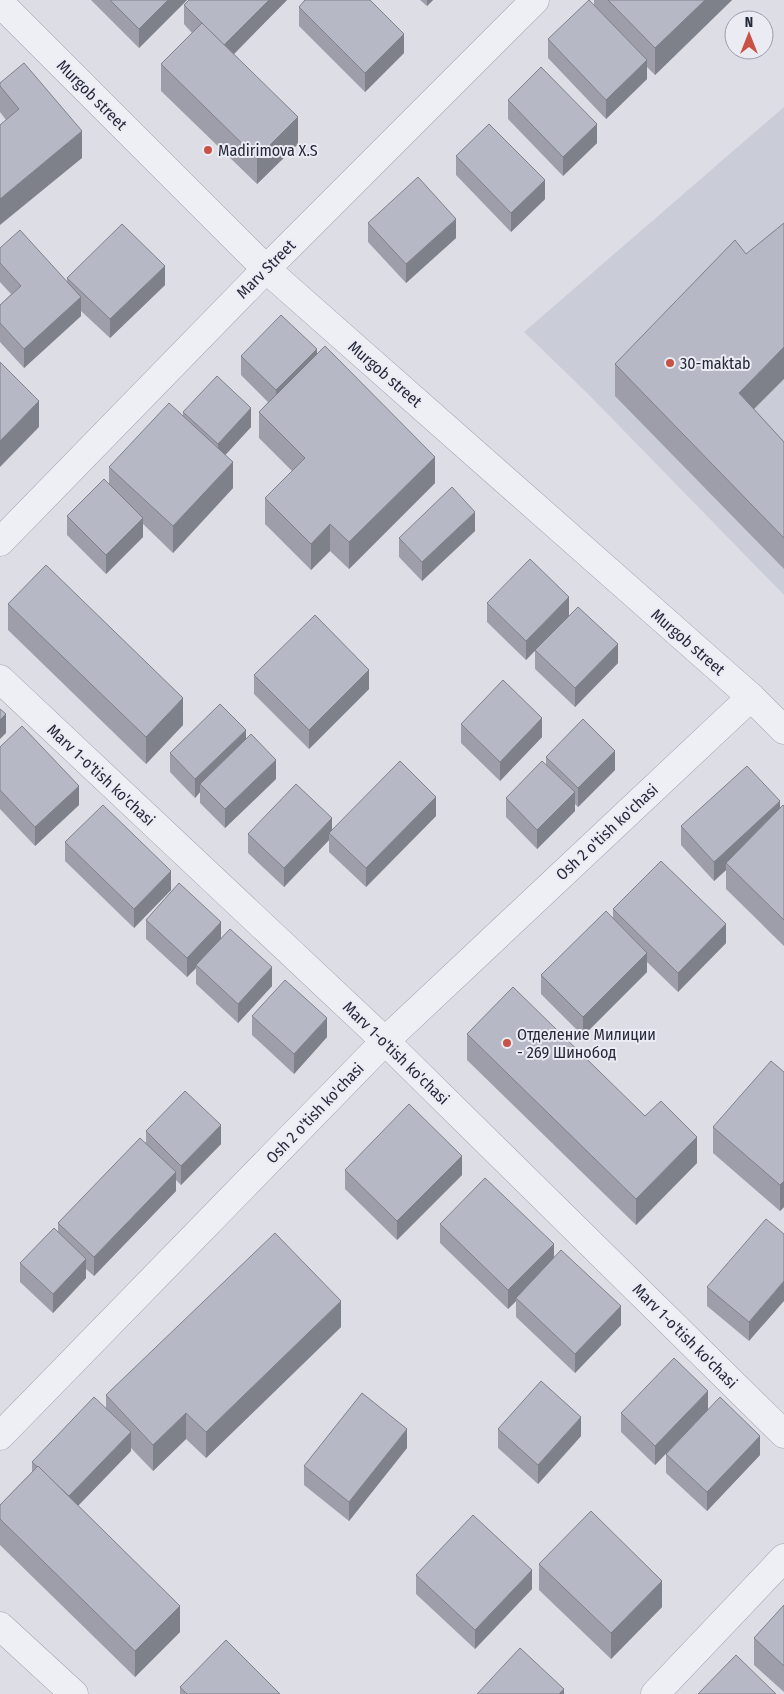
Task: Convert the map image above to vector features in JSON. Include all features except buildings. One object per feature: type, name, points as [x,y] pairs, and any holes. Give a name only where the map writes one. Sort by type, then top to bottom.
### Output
[{"type":"street","name":"Marv Street","points":[[0,542],[266,269],[535,0]]},
{"type":"street","name":"Murgob street","points":[[0,3],[266,269],[750,697],[784,730]]},
{"type":"street","name":"Marv 1-o'tish ko'chasi","points":[[0,680],[385,1041],[784,1434]]},
{"type":"street","name":"Osh 2 o'tish ko'chasi","points":[[0,1436],[385,1041],[750,697]]},
{"type":"street","points":[[654,1694],[784,1558]]},
{"type":"street","points":[[0,1626],[74,1694]]},
{"type":"shaded area","name":"30-maktab","points":[[784,107],[784,595],[589,395],[524,332]]},
{"type":"place","name":"Madirimova X.S","points":[[208,150]]},
{"type":"place","name":"30-maktab","points":[[670,363]]},
{"type":"place","name":"Отделение Милиции - 269 Шинобод","points":[[507,1043]]}]
